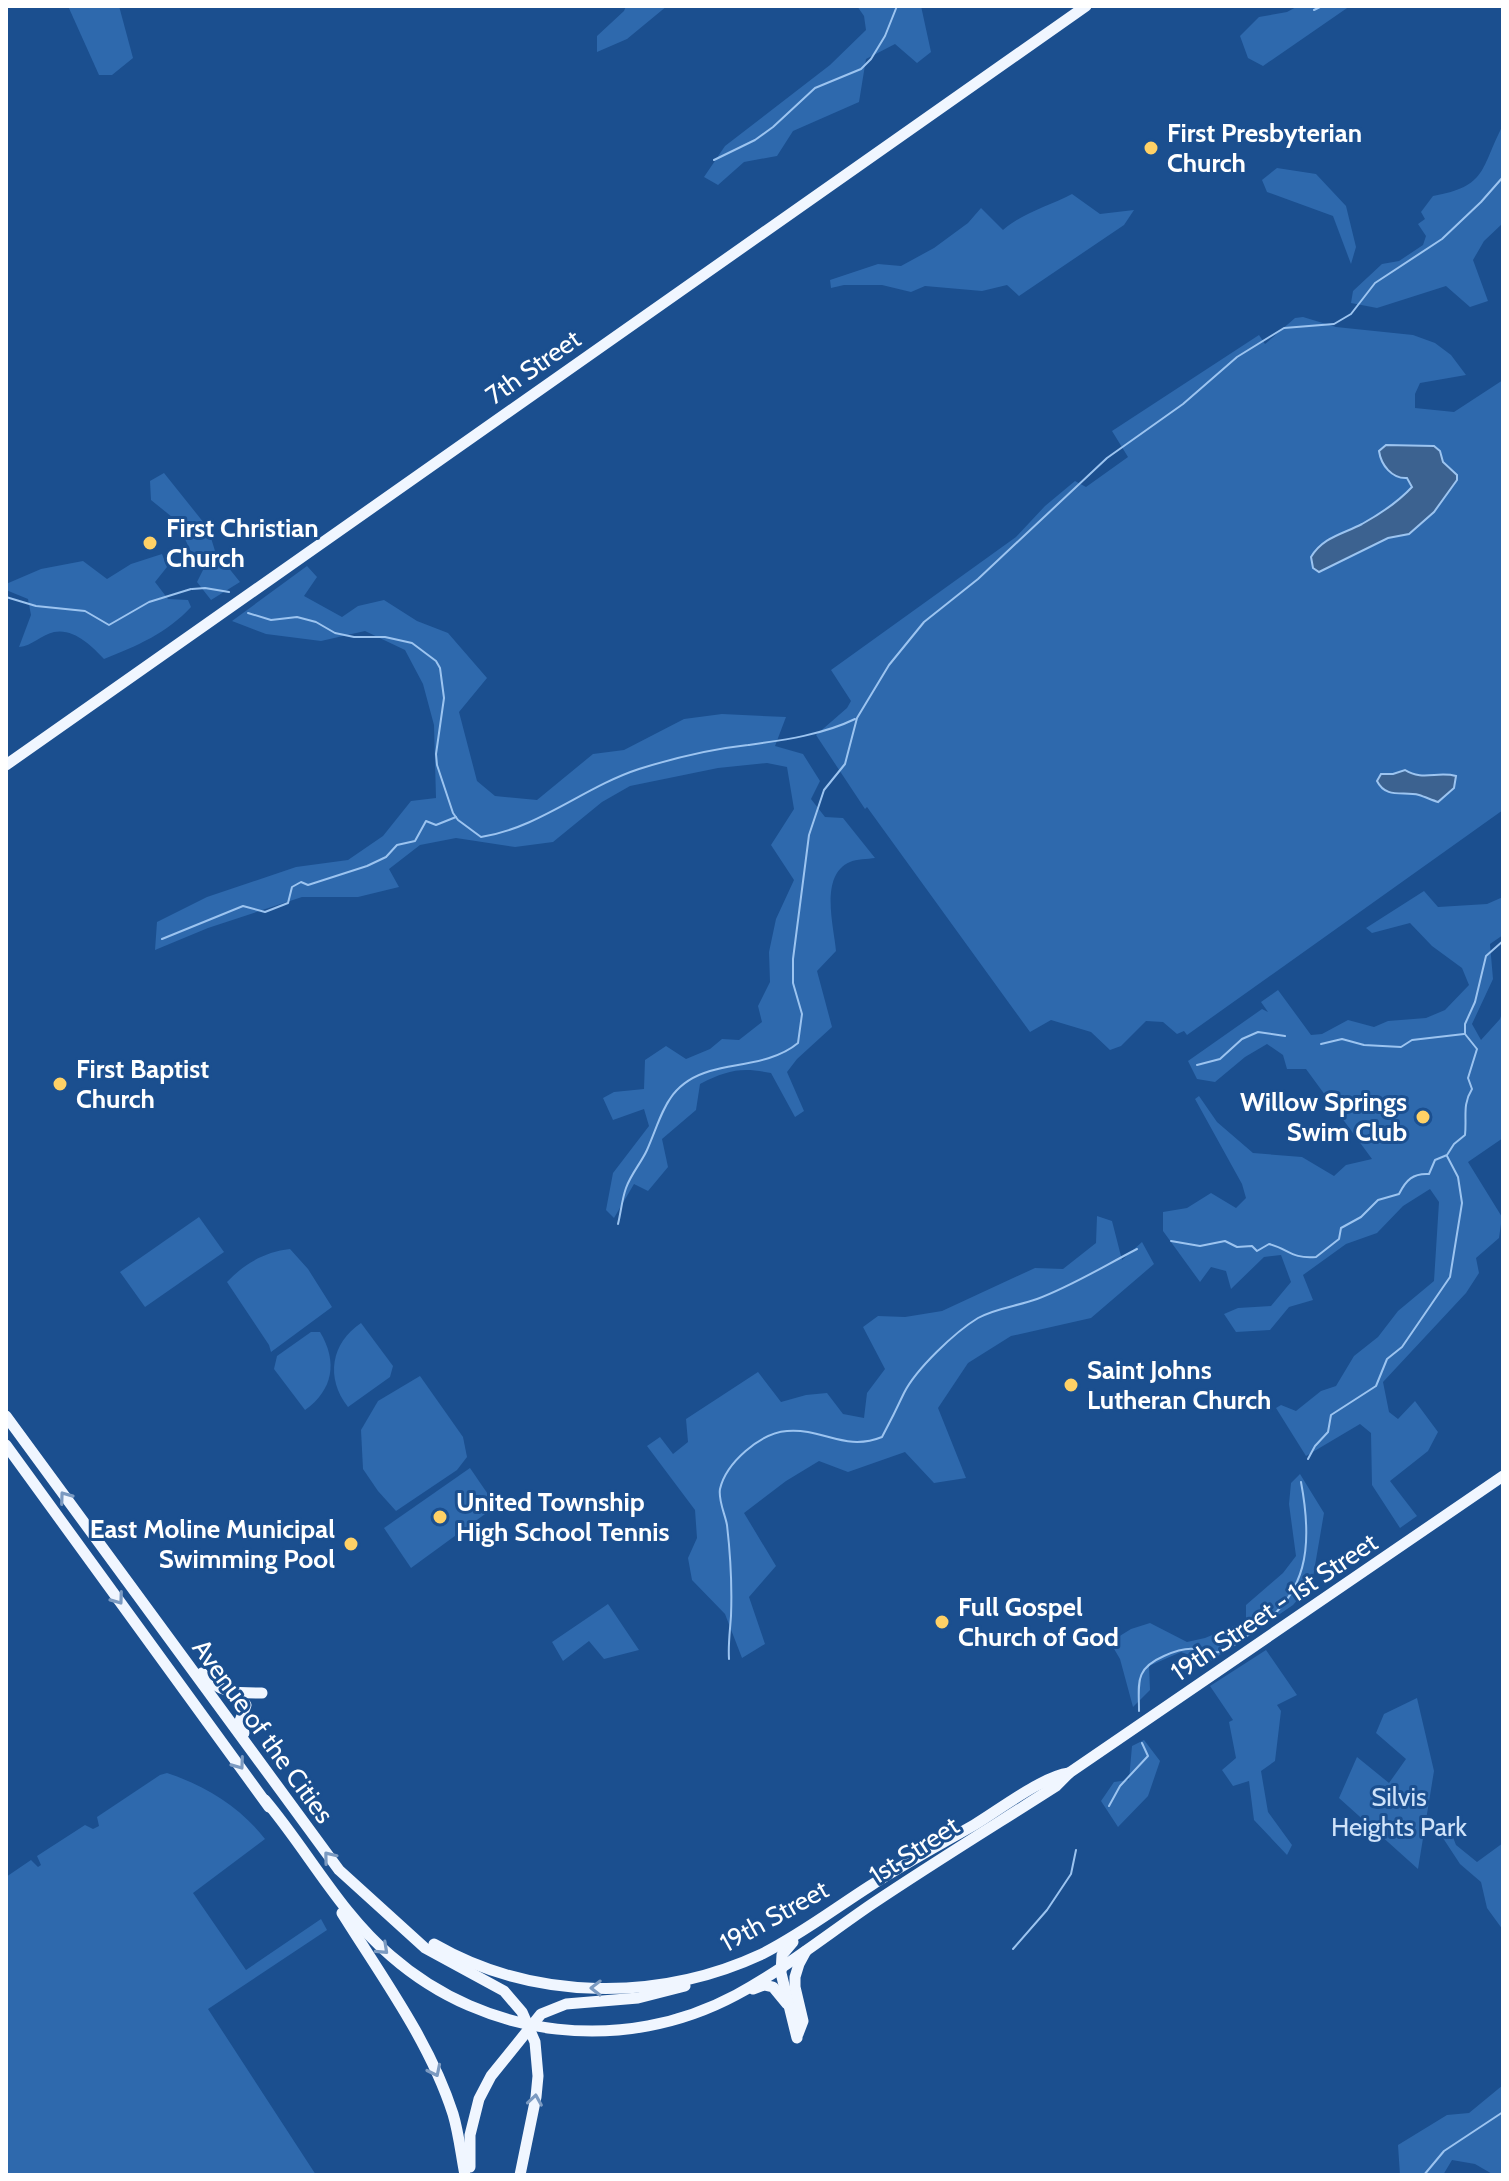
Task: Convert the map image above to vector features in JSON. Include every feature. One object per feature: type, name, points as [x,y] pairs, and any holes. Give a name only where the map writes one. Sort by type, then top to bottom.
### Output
[{"type":"main road","name":"7th Street","points":[[6,765],[1086,6]]},
{"type":"main road","name":"Avenue of the Cities","points":[[6,1416],[339,1870],[425,1948],[504,1991],[516,2002],[529,2026],[536,2053],[538,2086],[520,2175]]},
{"type":"main road","name":"Avenue of the Cities","points":[[6,1445],[265,1800],[342,1913],[424,2049],[453,2116],[468,2175]]},
{"type":"main road","name":"19th Street - 1st Street","points":[[1069,1773],[1503,1476]]},
{"type":"main road","points":[[128,1583],[167,1626],[209,1682],[233,1693],[262,1693]]},
{"type":"main road","name":"Avenue of the Cities","points":[[140,1629],[205,1717]]},
{"type":"main road","points":[[246,1705],[240,1721],[242,1731],[285,1790],[313,1836]]},
{"type":"main road","name":"19th Street","points":[[387,1914],[460,1958],[509,1975],[562,1986],[637,1988],[693,1978],[753,1957],[809,1927],[871,1885],[1055,1775],[1069,1773]]},
{"type":"main road","name":"1st Street","points":[[529,2026],[574,2031],[637,2028],[667,2022],[718,2004],[1056,1786],[1069,1773]]},
{"type":"main road","points":[[265,1800],[346,1908],[389,1955],[440,1993],[490,2015],[529,2026]]},
{"type":"main road","points":[[811,1945],[803,1955],[795,1977],[803,2021],[797,2038],[781,1966],[782,1955],[787,1947],[829,1919],[871,1885]]},
{"type":"main road","points":[[753,1957],[769,1957],[786,1973],[798,2012],[798,2034]]},
{"type":"main road","name":"Avenue of the Cities","points":[[468,2175],[470,2135],[479,2099],[491,2076],[529,2026],[546,2010],[559,2005],[654,1996],[692,1984],[733,1965]]},
{"type":"main road","points":[[637,2028],[653,2028],[688,2020],[716,2010],[764,1985],[777,1989],[792,2013]]},
{"type":"green space","points":[[68,6],[119,6],[133,58],[112,75],[99,75]]},
{"type":"green space","points":[[626,6],[667,6],[627,39],[597,52],[597,36]]},
{"type":"green space","points":[[857,6],[921,6],[931,52],[917,63],[895,44],[866,59],[859,102],[793,131],[777,156],[744,162],[718,185],[704,177],[725,146],[830,65],[866,30],[864,16]]},
{"type":"green space","points":[[1298,6],[1350,6],[1263,66],[1248,58],[1240,36],[1259,17],[1287,12]]},
{"type":"green space","points":[[1503,125],[1503,223],[1484,241],[1473,260],[1488,301],[1470,307],[1446,286],[1377,308],[1351,303],[1353,291],[1382,264],[1399,261],[1423,245],[1426,236],[1418,224],[1425,219],[1421,212],[1433,196],[1451,192],[1473,181],[1485,164]]},
{"type":"green space","points":[[1277,168],[1316,174],[1346,206],[1356,247],[1351,264],[1333,216],[1267,192],[1262,180]]},
{"type":"green space","points":[[1072,194],[1100,214],[1134,210],[1124,225],[1019,296],[1007,285],[982,291],[925,286],[911,292],[882,285],[831,288],[830,280],[878,264],[901,266],[934,248],[968,223],[981,208],[1003,230],[1027,214]]},
{"type":"green space","points":[[1303,317],[1336,327],[1413,335],[1435,343],[1451,355],[1466,375],[1420,383],[1415,394],[1415,408],[1454,412],[1503,380],[1503,810],[1187,1035],[1184,1031],[1177,1034],[1163,1022],[1146,1021],[1121,1046],[1110,1050],[1091,1032],[1051,1020],[1030,1032],[867,807],[865,809],[816,735],[851,701],[831,670],[1016,537],[1045,506],[1075,481],[1086,487],[1128,457],[1112,431],[1259,335],[1265,344],[1295,318]]},
{"type":"green space","points":[[164,473],[208,528],[215,551],[240,582],[211,600],[197,582],[206,564],[190,550],[177,521],[151,500],[150,481]]},
{"type":"green space","points":[[162,554],[167,567],[155,582],[168,599],[188,600],[191,607],[162,631],[104,659],[82,639],[61,631],[49,633],[19,647],[31,615],[28,599],[6,590],[6,584],[41,569],[83,561],[107,579],[131,564]]},
{"type":"green space","points":[[307,566],[317,577],[304,596],[342,617],[358,606],[384,600],[417,621],[448,633],[487,678],[459,712],[477,781],[495,796],[537,800],[593,754],[624,750],[684,719],[722,714],[786,717],[775,746],[803,754],[820,781],[811,799],[825,817],[843,818],[875,858],[850,862],[834,878],[831,916],[836,951],[817,971],[832,1027],[787,1072],[804,1111],[795,1117],[771,1073],[735,1071],[700,1084],[696,1110],[662,1139],[668,1167],[648,1191],[634,1184],[614,1218],[606,1210],[613,1173],[649,1126],[644,1109],[613,1120],[603,1098],[614,1092],[644,1089],[645,1060],[666,1046],[686,1059],[710,1049],[722,1039],[739,1040],[762,1022],[758,1006],[770,982],[769,952],[776,919],[794,880],[771,845],[794,809],[787,767],[767,763],[718,768],[630,786],[602,802],[553,842],[515,847],[456,838],[420,845],[389,869],[399,887],[358,897],[302,897],[208,928],[155,950],[157,922],[207,897],[296,867],[348,860],[383,836],[411,801],[436,798],[434,725],[423,684],[405,650],[365,631],[321,641],[266,634],[232,621]]},
{"type":"green space","points":[[1424,891],[1438,907],[1487,904],[1503,897],[1503,935],[1490,944],[1493,979],[1472,1024],[1481,1040],[1500,1019],[1503,1010],[1503,1138],[1468,1162],[1502,1217],[1499,1238],[1476,1258],[1479,1273],[1466,1293],[1383,1382],[1389,1412],[1398,1419],[1415,1401],[1438,1432],[1428,1451],[1390,1481],[1417,1516],[1400,1528],[1372,1485],[1371,1433],[1360,1424],[1306,1456],[1276,1408],[1281,1405],[1296,1411],[1321,1391],[1336,1386],[1354,1356],[1378,1337],[1398,1311],[1434,1281],[1439,1202],[1430,1189],[1403,1206],[1377,1233],[1346,1244],[1303,1275],[1313,1300],[1289,1307],[1270,1330],[1236,1332],[1224,1314],[1238,1308],[1271,1306],[1291,1282],[1281,1255],[1264,1257],[1231,1289],[1226,1271],[1211,1267],[1200,1282],[1163,1231],[1163,1212],[1187,1208],[1211,1193],[1236,1208],[1246,1198],[1242,1184],[1195,1099],[1199,1096],[1217,1122],[1253,1153],[1302,1157],[1334,1176],[1346,1165],[1372,1159],[1306,1069],[1287,1069],[1283,1055],[1267,1044],[1245,1057],[1215,1082],[1197,1079],[1188,1061],[1262,1009],[1268,1012],[1261,1002],[1278,990],[1311,1035],[1322,1034],[1348,1020],[1374,1027],[1388,1021],[1426,1018],[1445,1010],[1469,985],[1462,968],[1432,946],[1410,923],[1372,933],[1366,928]]},
{"type":"green space","points":[[1097,1216],[1112,1221],[1122,1260],[1142,1242],[1154,1264],[1091,1318],[1011,1336],[968,1363],[938,1408],[966,1478],[934,1483],[905,1452],[848,1472],[819,1461],[744,1513],[776,1566],[749,1597],[765,1644],[742,1658],[725,1614],[692,1580],[688,1558],[697,1538],[695,1510],[647,1446],[660,1437],[673,1454],[688,1442],[686,1419],[758,1372],[781,1402],[827,1393],[843,1414],[864,1418],[867,1393],[885,1369],[863,1327],[878,1316],[905,1317],[942,1311],[1035,1268],[1063,1269],[1096,1243]]},
{"type":"green space","points":[[199,1217],[224,1252],[145,1307],[120,1272]]},
{"type":"green space","points":[[290,1249],[308,1269],[332,1307],[271,1352],[227,1282],[255,1260]]},
{"type":"green space","points":[[361,1323],[393,1366],[390,1377],[348,1407],[336,1384],[335,1362],[343,1340]]},
{"type":"green space","points":[[311,1332],[320,1332],[331,1365],[322,1394],[305,1410],[274,1369],[277,1356]]},
{"type":"green space","points":[[420,1376],[463,1437],[467,1457],[457,1470],[396,1511],[363,1469],[361,1430],[378,1401]]},
{"type":"green space","name":"United Township High School Tennis","points":[[470,1468],[496,1506],[411,1568],[384,1528]]},
{"type":"green space","points":[[1300,1474],[1324,1513],[1312,1583],[1293,1605],[1199,1669],[1195,1657],[1181,1652],[1149,1666],[1150,1690],[1133,1707],[1120,1659],[1110,1642],[1131,1629],[1150,1623],[1187,1642],[1246,1621],[1246,1605],[1283,1573],[1296,1556],[1289,1504],[1291,1483]]},
{"type":"green space","points":[[608,1604],[639,1650],[604,1659],[589,1641],[563,1661],[552,1642]]},
{"type":"green space","points":[[1266,1650],[1297,1695],[1277,1705],[1281,1711],[1275,1761],[1261,1771],[1268,1812],[1292,1845],[1287,1855],[1254,1820],[1249,1781],[1233,1786],[1222,1770],[1236,1758],[1229,1722],[1233,1720],[1210,1686]]},
{"type":"green space","name":"Silvis Heights Park","points":[[1417,1698],[1434,1771],[1418,1869],[1339,1798],[1357,1757],[1389,1783],[1406,1759],[1376,1733],[1384,1714]]},
{"type":"green space","points":[[1144,1740],[1160,1761],[1148,1796],[1118,1827],[1101,1801],[1114,1782],[1129,1780],[1132,1746]]},
{"type":"green space","points":[[167,1773],[221,1799],[245,1817],[265,1839],[193,1893],[246,1970],[321,1919],[327,1930],[208,2009],[316,2175],[6,2175],[6,1877],[31,1860],[38,1867],[41,1865],[37,1856],[85,1825],[93,1829],[99,1826],[97,1817]]},
{"type":"green space","points":[[1447,1822],[1456,1845],[1477,1862],[1503,1843],[1503,1930],[1487,1908],[1481,1882],[1460,1864],[1441,1835]]},
{"type":"green space","points":[[1503,2085],[1503,2175],[1494,2175],[1475,2164],[1452,2160],[1443,2175],[1400,2175],[1398,2145],[1447,2115],[1469,2113]]},
{"type":"shaded area","points":[[1386,445],[1434,446],[1440,451],[1443,462],[1457,475],[1457,480],[1434,512],[1409,534],[1388,538],[1319,572],[1313,568],[1311,557],[1321,545],[1376,516],[1412,487],[1407,478],[1392,474],[1385,466],[1379,451]]},
{"type":"shaded area","points":[[1405,770],[1418,775],[1456,776],[1454,788],[1438,802],[1419,795],[1390,792],[1377,781],[1381,774]]},
{"type":"waterway","points":[[714,160],[755,140],[815,88],[861,69],[885,36],[897,6]]},
{"type":"waterway","points":[[1314,10],[1322,6]]},
{"type":"waterway","points":[[618,1224],[628,1183],[675,1092],[695,1077],[710,1071],[767,1059],[798,1043],[802,1014],[793,983],[793,959],[809,835],[824,790],[845,764],[857,718],[889,665],[924,622],[978,579],[1107,458],[1183,404],[1237,357],[1284,328],[1334,324],[1351,314],[1375,283],[1442,239],[1503,177]]},
{"type":"waterway","points":[[6,597],[36,606],[85,611],[109,625],[149,602],[191,589]]},
{"type":"waterway","points":[[192,589],[229,592]]},
{"type":"waterway","points":[[248,613],[271,620],[297,617],[316,622],[335,633],[354,637],[385,637],[412,643],[436,661],[440,668],[444,698],[437,765],[453,813],[481,837],[522,825],[639,769],[706,751],[803,736],[855,719]]},
{"type":"waterway","points":[[162,939],[243,906],[265,912],[288,903],[292,887],[301,882],[308,885],[367,866],[386,857],[397,845],[415,841],[426,821],[436,825],[456,817]]},
{"type":"waterway","points":[[1171,1241],[1200,1246],[1225,1241],[1237,1247],[1252,1246],[1257,1251],[1269,1244],[1295,1255],[1316,1257],[1339,1239],[1341,1228],[1361,1217],[1378,1200],[1399,1194],[1414,1176],[1429,1174],[1435,1160],[1447,1155],[1465,1135],[1466,1106],[1472,1089],[1468,1078],[1477,1049],[1465,1034],[1465,1024],[1475,1002],[1486,956],[1503,941]]},
{"type":"waterway","points":[[1197,1065],[1220,1059],[1242,1039],[1258,1032],[1285,1036]]},
{"type":"waterway","points":[[1321,1044],[1342,1039],[1364,1045],[1401,1047],[1412,1040],[1464,1034]]},
{"type":"waterway","points":[[1308,1459],[1328,1432],[1331,1415],[1376,1386],[1387,1359],[1402,1347],[1450,1277],[1462,1203],[1458,1177],[1447,1156]]},
{"type":"waterway","points":[[729,1659],[730,1558],[720,1489],[723,1479],[737,1460],[766,1437],[787,1431],[857,1442],[882,1437],[917,1373],[969,1324],[992,1312],[1050,1294],[1137,1249]]},
{"type":"waterway","points":[[1139,1711],[1140,1678],[1147,1666],[1186,1649],[1224,1651],[1270,1619],[1285,1603],[1295,1586],[1306,1548],[1301,1482]]},
{"type":"waterway","points":[[1109,1806],[1120,1786],[1148,1756],[1142,1743]]},
{"type":"waterway","points":[[1013,1949],[1047,1910],[1071,1874],[1076,1850]]},
{"type":"waterway","points":[[1424,2175],[1444,2151],[1503,2112]]},
{"type":"place","name":"First Presbyterian Church","points":[[1151,148]]},
{"type":"place","name":"First Christian Church","points":[[150,543]]},
{"type":"place","name":"First Baptist Church","points":[[60,1084]]},
{"type":"place","name":"Willow Springs Swim Club","points":[[1423,1117]]},
{"type":"place","name":"Saint Johns Lutheran Church","points":[[1071,1385]]},
{"type":"place","name":"United Township High School Tennis","points":[[440,1517]]},
{"type":"place","name":"East Moline Municipal Swimming Pool","points":[[351,1544]]},
{"type":"place","name":"Full Gospel Church of God","points":[[942,1622]]}]
